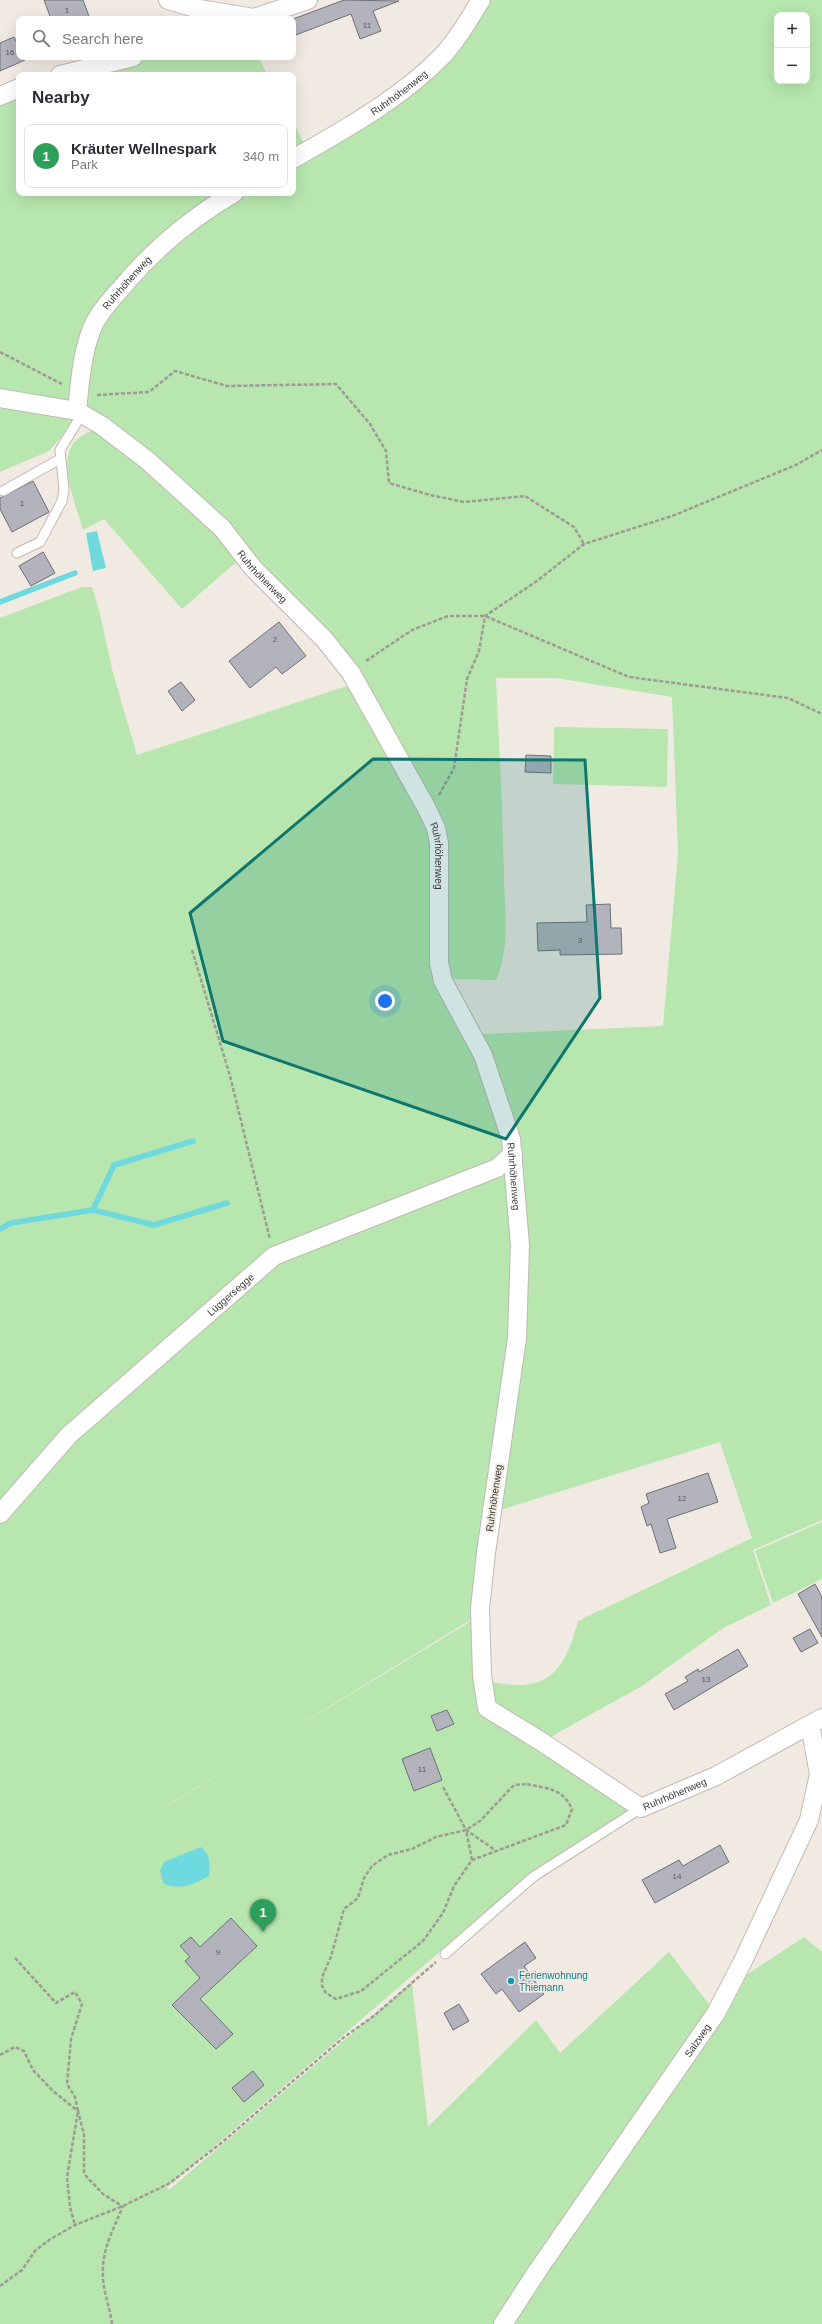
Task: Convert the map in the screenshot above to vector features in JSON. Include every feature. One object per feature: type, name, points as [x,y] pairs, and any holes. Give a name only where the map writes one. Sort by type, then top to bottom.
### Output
[{"type":"street","points":[[168,0],[199,9],[241,16]]},
{"type":"street","points":[[259,16],[308,0]]},
{"type":"street","name":"Ruhrhöhenweg","points":[[296,157],[343,130],[387,100],[429,68],[456,39],[482,0]]},
{"type":"street","points":[[72,72],[120,60]]},
{"type":"street","points":[[0,96],[16,89]]},
{"type":"street","name":"Ruhrhöhenweg","points":[[80,413],[79,392],[85,356],[95,323],[108,303],[148,256],[208,208],[229,196]]},
{"type":"street","name":"Ruhrhöhenweg","points":[[0,398],[80,413],[101,425],[147,460],[222,528],[253,568],[324,639],[351,673],[426,807],[436,828],[439,843],[439,963],[443,981],[483,1055],[511,1139],[520,1245],[517,1338],[482,1593],[480,1648],[485,1701],[491,1711],[542,1742],[641,1808],[716,1776],[816,1721]]},
{"type":"street","name":"Lüggersegge","points":[[0,1514],[69,1435],[274,1256],[497,1168],[513,1154]]},
{"type":"street","name":"Salzweg","points":[[503,2324],[538,2270],[716,2014],[739,1970],[809,1820],[819,1774],[816,1721]]},
{"type":"lane","points":[[17,553],[40,542],[62,501],[64,489],[60,450],[80,413]]},
{"type":"lane","points":[[3,491],[60,459]]},
{"type":"lane","points":[[445,1954],[533,1877],[641,1808]]},
{"type":"path","points":[[0,352],[79,392],[109,396],[149,392],[175,371],[227,386],[336,384],[370,424],[386,452],[389,483],[430,495],[464,502],[525,496],[574,527],[584,544]]},
{"type":"path","points":[[426,807],[443,792],[454,768],[467,679],[479,651],[485,616],[537,582],[584,544],[672,516],[796,465],[822,450]]},
{"type":"path","points":[[351,673],[374,654],[412,630],[448,616],[485,616],[629,677],[788,698],[822,714]]},
{"type":"path","points":[[192,950],[230,1076],[274,1256]]},
{"type":"path","points":[[527,1784],[552,1790],[566,1797],[572,1809],[566,1825],[495,1850],[472,1860],[454,1886],[443,1913],[423,1941],[361,1991],[336,1999],[326,1993],[322,1986],[322,1977],[331,1957],[340,1920],[344,1909],[358,1898],[364,1878],[372,1866],[388,1855],[412,1848],[436,1837],[466,1830],[480,1821],[514,1785],[527,1784]]},
{"type":"path","points":[[443,1787],[466,1830],[472,1860]]},
{"type":"path","points":[[466,1830],[495,1850]]},
{"type":"path","points":[[0,2286],[22,2270],[35,2251],[75,2225],[123,2206],[170,2183],[220,2144],[343,2038],[375,2015],[445,1954]]},
{"type":"path","points":[[15,1958],[56,2003],[75,1992],[82,2004],[71,2039],[67,2084],[75,2098],[84,2134],[84,2174],[103,2194],[123,2206]]},
{"type":"path","points":[[0,2055],[15,2047],[24,2051],[33,2070],[52,2091],[78,2111]]},
{"type":"path","points":[[75,2225],[70,2207],[67,2177],[78,2111]]},
{"type":"path","points":[[112,2324],[103,2278],[103,2262],[106,2245],[123,2206]]},
{"type":"highlighted area","points":[[373,759],[585,760],[600,998],[506,1139],[223,1041],[190,913]]},
{"type":"green space","points":[[491,0],[822,0],[822,1520],[753,1550],[771,1605],[723,1628],[642,1686],[545,1740],[491,1708],[484,1680],[505,1684],[522,1685],[536,1683],[548,1677],[557,1668],[565,1656],[578,1621],[752,1538],[720,1442],[497,1511],[523,1338],[519,1153],[483,1034],[663,1026],[678,853],[672,697],[556,678],[496,678],[506,918],[505,944],[496,980],[451,979],[445,966],[443,840],[326,638],[102,422],[0,395],[0,97],[16,92],[16,196],[296,196],[296,127],[304,144],[392,93],[463,42]]},
{"type":"green space","points":[[135,60],[260,60],[266,72],[89,72]]},
{"type":"green space","points":[[0,400],[80,415],[49,451],[0,472]]},
{"type":"green space","points":[[100,429],[186,502],[240,559],[182,609],[104,519],[83,530],[70,485],[68,456],[73,444],[83,435]]},
{"type":"green space","points":[[82,587],[92,587],[100,614],[113,673],[137,755],[353,684],[434,834],[436,969],[467,1027],[509,1145],[514,1338],[475,1618],[487,1713],[630,1811],[530,1874],[167,2187],[169,2190],[412,1982],[428,2127],[536,2020],[560,2053],[669,1952],[714,2011],[500,2324],[0,2324],[0,618]],"holes":[[[472,1619],[468,1623],[253,1753]],[[253,1753],[169,1805],[168,1805]]]},
{"type":"green space","points":[[554,727],[668,729],[667,787],[553,784]]},
{"type":"green space","points":[[822,1522],[822,1579],[773,1603],[755,1551]]},
{"type":"green space","points":[[804,1937],[822,1952],[822,2324],[509,2324],[739,1980]]},
{"type":"water","points":[[97,531],[106,568],[93,571],[86,533]]},
{"type":"water","points":[[201,1847],[207,1853],[210,1864],[209,1876],[187,1886],[176,1887],[164,1884],[160,1871],[164,1862]]},
{"type":"building","points":[[44,0],[83,0],[89,16],[50,16]]},
{"type":"building","points":[[344,0],[399,1],[373,11],[381,31],[360,39],[351,14],[296,35],[296,18]]},
{"type":"building","points":[[14,37],[16,41],[16,60],[25,60],[0,71],[0,43]]},
{"type":"building","points":[[33,481],[49,512],[12,532],[0,509],[0,498]]},
{"type":"building","points":[[43,552],[55,573],[31,586],[19,566]]},
{"type":"building","points":[[279,622],[306,656],[282,674],[276,667],[250,688],[229,661]]},
{"type":"building","points":[[181,682],[195,700],[182,711],[168,691]]},
{"type":"building","points":[[526,755],[551,756],[551,773],[525,772]]},
{"type":"building","points":[[610,904],[611,928],[621,928],[622,954],[560,955],[560,950],[538,951],[537,923],[587,922],[586,905]]},
{"type":"building","points":[[708,1473],[718,1502],[667,1519],[676,1548],[660,1553],[651,1524],[647,1526],[641,1507],[649,1503],[646,1494]]},
{"type":"building","points":[[815,1584],[822,1597],[822,1637],[798,1594]]},
{"type":"building","points":[[810,1629],[818,1643],[801,1652],[793,1638]]},
{"type":"building","points":[[738,1649],[748,1666],[674,1710],[665,1694],[688,1681],[685,1677],[698,1669],[699,1672]]},
{"type":"building","points":[[447,1710],[454,1724],[437,1731],[431,1716]]},
{"type":"building","points":[[430,1748],[442,1780],[414,1791],[402,1759]]},
{"type":"building","points":[[720,1845],[729,1862],[655,1903],[642,1880],[679,1860],[683,1866]]},
{"type":"building","points":[[231,1918],[257,1946],[200,1999],[233,2034],[216,2049],[172,2005],[200,1978],[185,1961],[190,1957],[180,1946],[191,1937],[200,1947]]},
{"type":"building","name":"Ferienwohnung Thiemann","points":[[525,1942],[536,1958],[524,1966],[544,1994],[519,2012],[502,1989],[496,1994],[481,1974]]},
{"type":"building","points":[[459,2004],[469,2021],[453,2030],[444,2013]]},
{"type":"building","points":[[253,2071],[264,2085],[244,2102],[232,2088]]},
{"type":"waterway","points":[[0,602],[75,573]]},
{"type":"waterway","points":[[93,1210],[114,1165],[193,1141]]},
{"type":"waterway","points":[[0,1229],[11,1223],[93,1210],[154,1225],[227,1203]]},
{"type":"place","name":"Kräuter Wellnespark","points":[[263,1932]]},
{"type":"place","name":"Ferienwohnung Thiemann","points":[[511,1981]]}]
